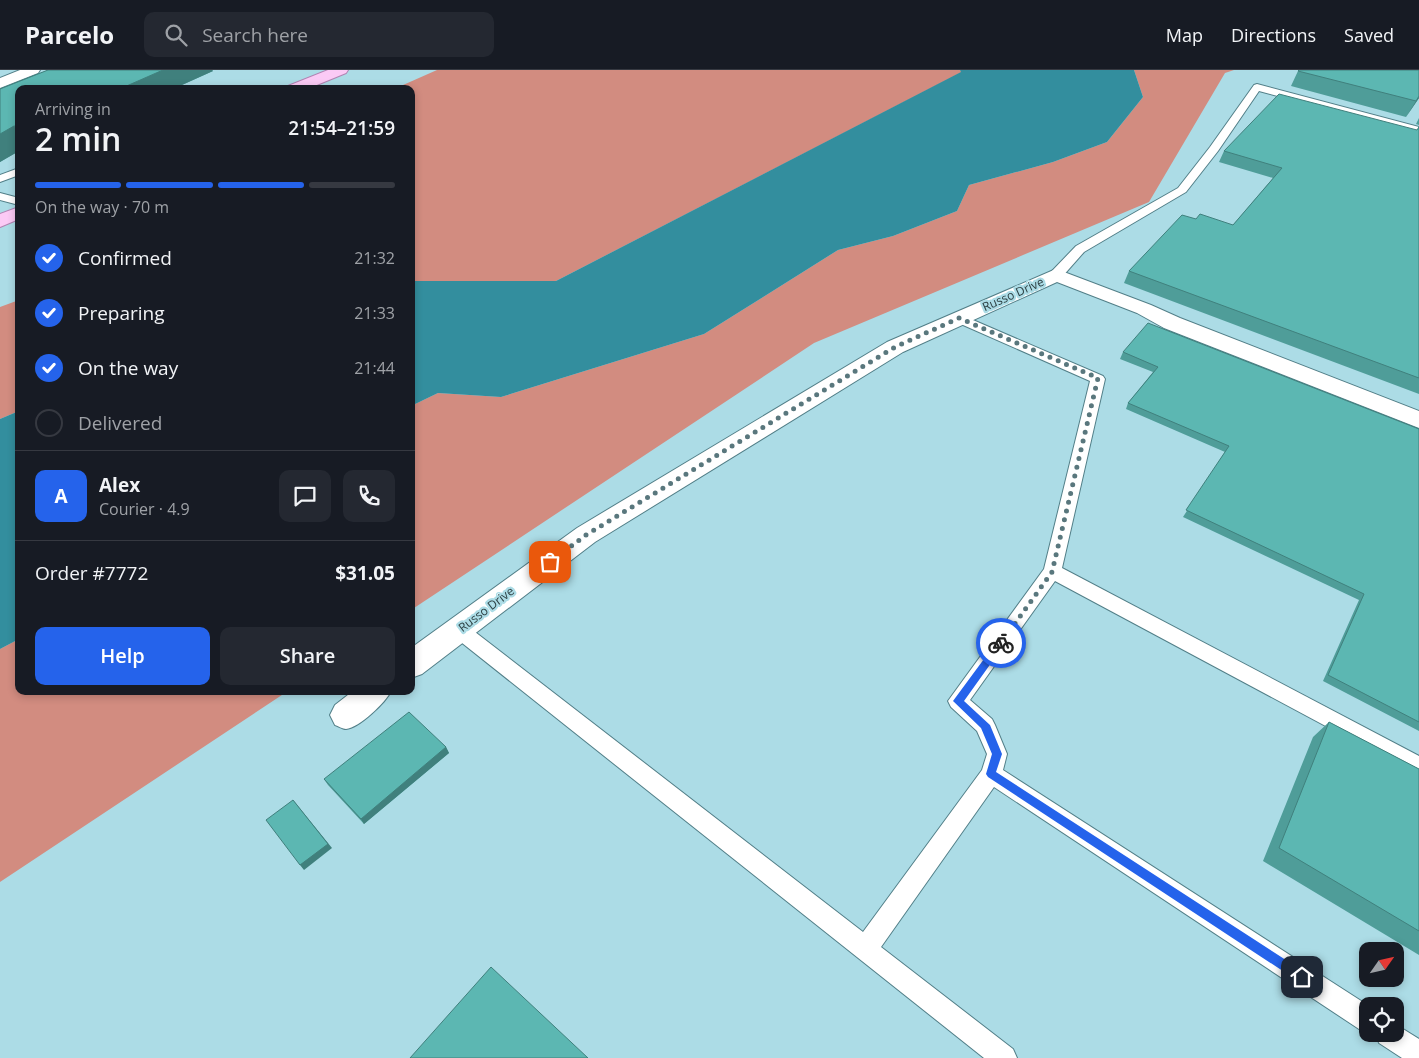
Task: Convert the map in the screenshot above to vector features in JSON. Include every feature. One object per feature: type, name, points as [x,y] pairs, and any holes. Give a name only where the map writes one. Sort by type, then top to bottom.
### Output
[{"type":"main road","points":[[303,85],[340,70]]},
{"type":"main road","points":[[0,221],[15,214]]},
{"type":"street","points":[[0,83],[33,70]]},
{"type":"street","name":"Russo Drive","points":[[415,662],[586,535],[895,347],[1056,275],[1144,309],[1172,323],[1419,420]]},
{"type":"street","points":[[346,715],[371,695]]},
{"type":"lane","points":[[1056,275],[1080,249],[1182,190],[1214,149],[1257,87],[1418,130]]},
{"type":"lane","points":[[0,179],[15,173]]},
{"type":"lane","points":[[0,196],[15,201]]},
{"type":"lane","points":[[865,949],[991,774],[997,754],[985,725],[958,701],[1052,572],[1098,378],[959,318]]},
{"type":"lane","points":[[1052,572],[1419,767]]},
{"type":"lane","points":[[458,630],[1004,1058]]},
{"type":"lane","points":[[991,774],[1359,1014]]},
{"type":"lane","points":[[1400,1042],[1419,1054]]},
{"type":"shaded area","points":[[437,70],[960,70],[962,72],[556,281],[415,281],[415,85],[403,85]]},
{"type":"shaded area","points":[[1134,70],[1234,70],[1225,73],[1149,202],[814,343],[415,607],[415,404],[438,393],[501,397],[704,334],[838,250],[893,236],[957,211],[969,185],[1053,162],[1107,142],[1143,97]]},
{"type":"shaded area","points":[[15,301],[15,413],[0,419],[0,307]]},
{"type":"shaded area","points":[[15,641],[15,695],[282,695],[0,882],[0,649]]},
{"type":"water","points":[[960,70],[1134,70],[1143,97],[1107,142],[1053,162],[969,185],[957,211],[893,236],[838,250],[704,334],[501,397],[438,393],[415,404],[415,281],[556,281],[961,72]]},
{"type":"water","points":[[15,413],[15,641],[0,649],[0,419]]},
{"type":"building","points":[[48,70],[163,70],[129,85],[15,85],[15,126],[0,134],[0,89]]},
{"type":"building","points":[[1299,70],[1419,70],[1419,96],[1416,101]]},
{"type":"building","points":[[1279,94],[1417,130],[1419,127],[1419,378],[1129,271],[1182,215],[1196,219],[1200,214],[1233,225],[1282,168],[1224,151]]},
{"type":"building","points":[[1148,323],[1419,429],[1419,722],[1328,675],[1364,594],[1186,510],[1229,446],[1128,403],[1158,367],[1123,352]]},
{"type":"building","points":[[409,712],[446,747],[361,819],[324,779]]},
{"type":"building","points":[[1329,722],[1419,769],[1419,931],[1279,848]]},
{"type":"building","points":[[293,800],[328,844],[300,865],[266,820]]},
{"type":"building","points":[[491,967],[588,1058],[410,1058]]},
{"type":"way so far","points":[[550,562],[586,535],[895,347],[959,318],[1098,378],[1052,572],[1001,643]]},
{"type":"route","points":[[1001,643],[958,701],[985,725],[997,754],[991,774],[1302,977]]}]
